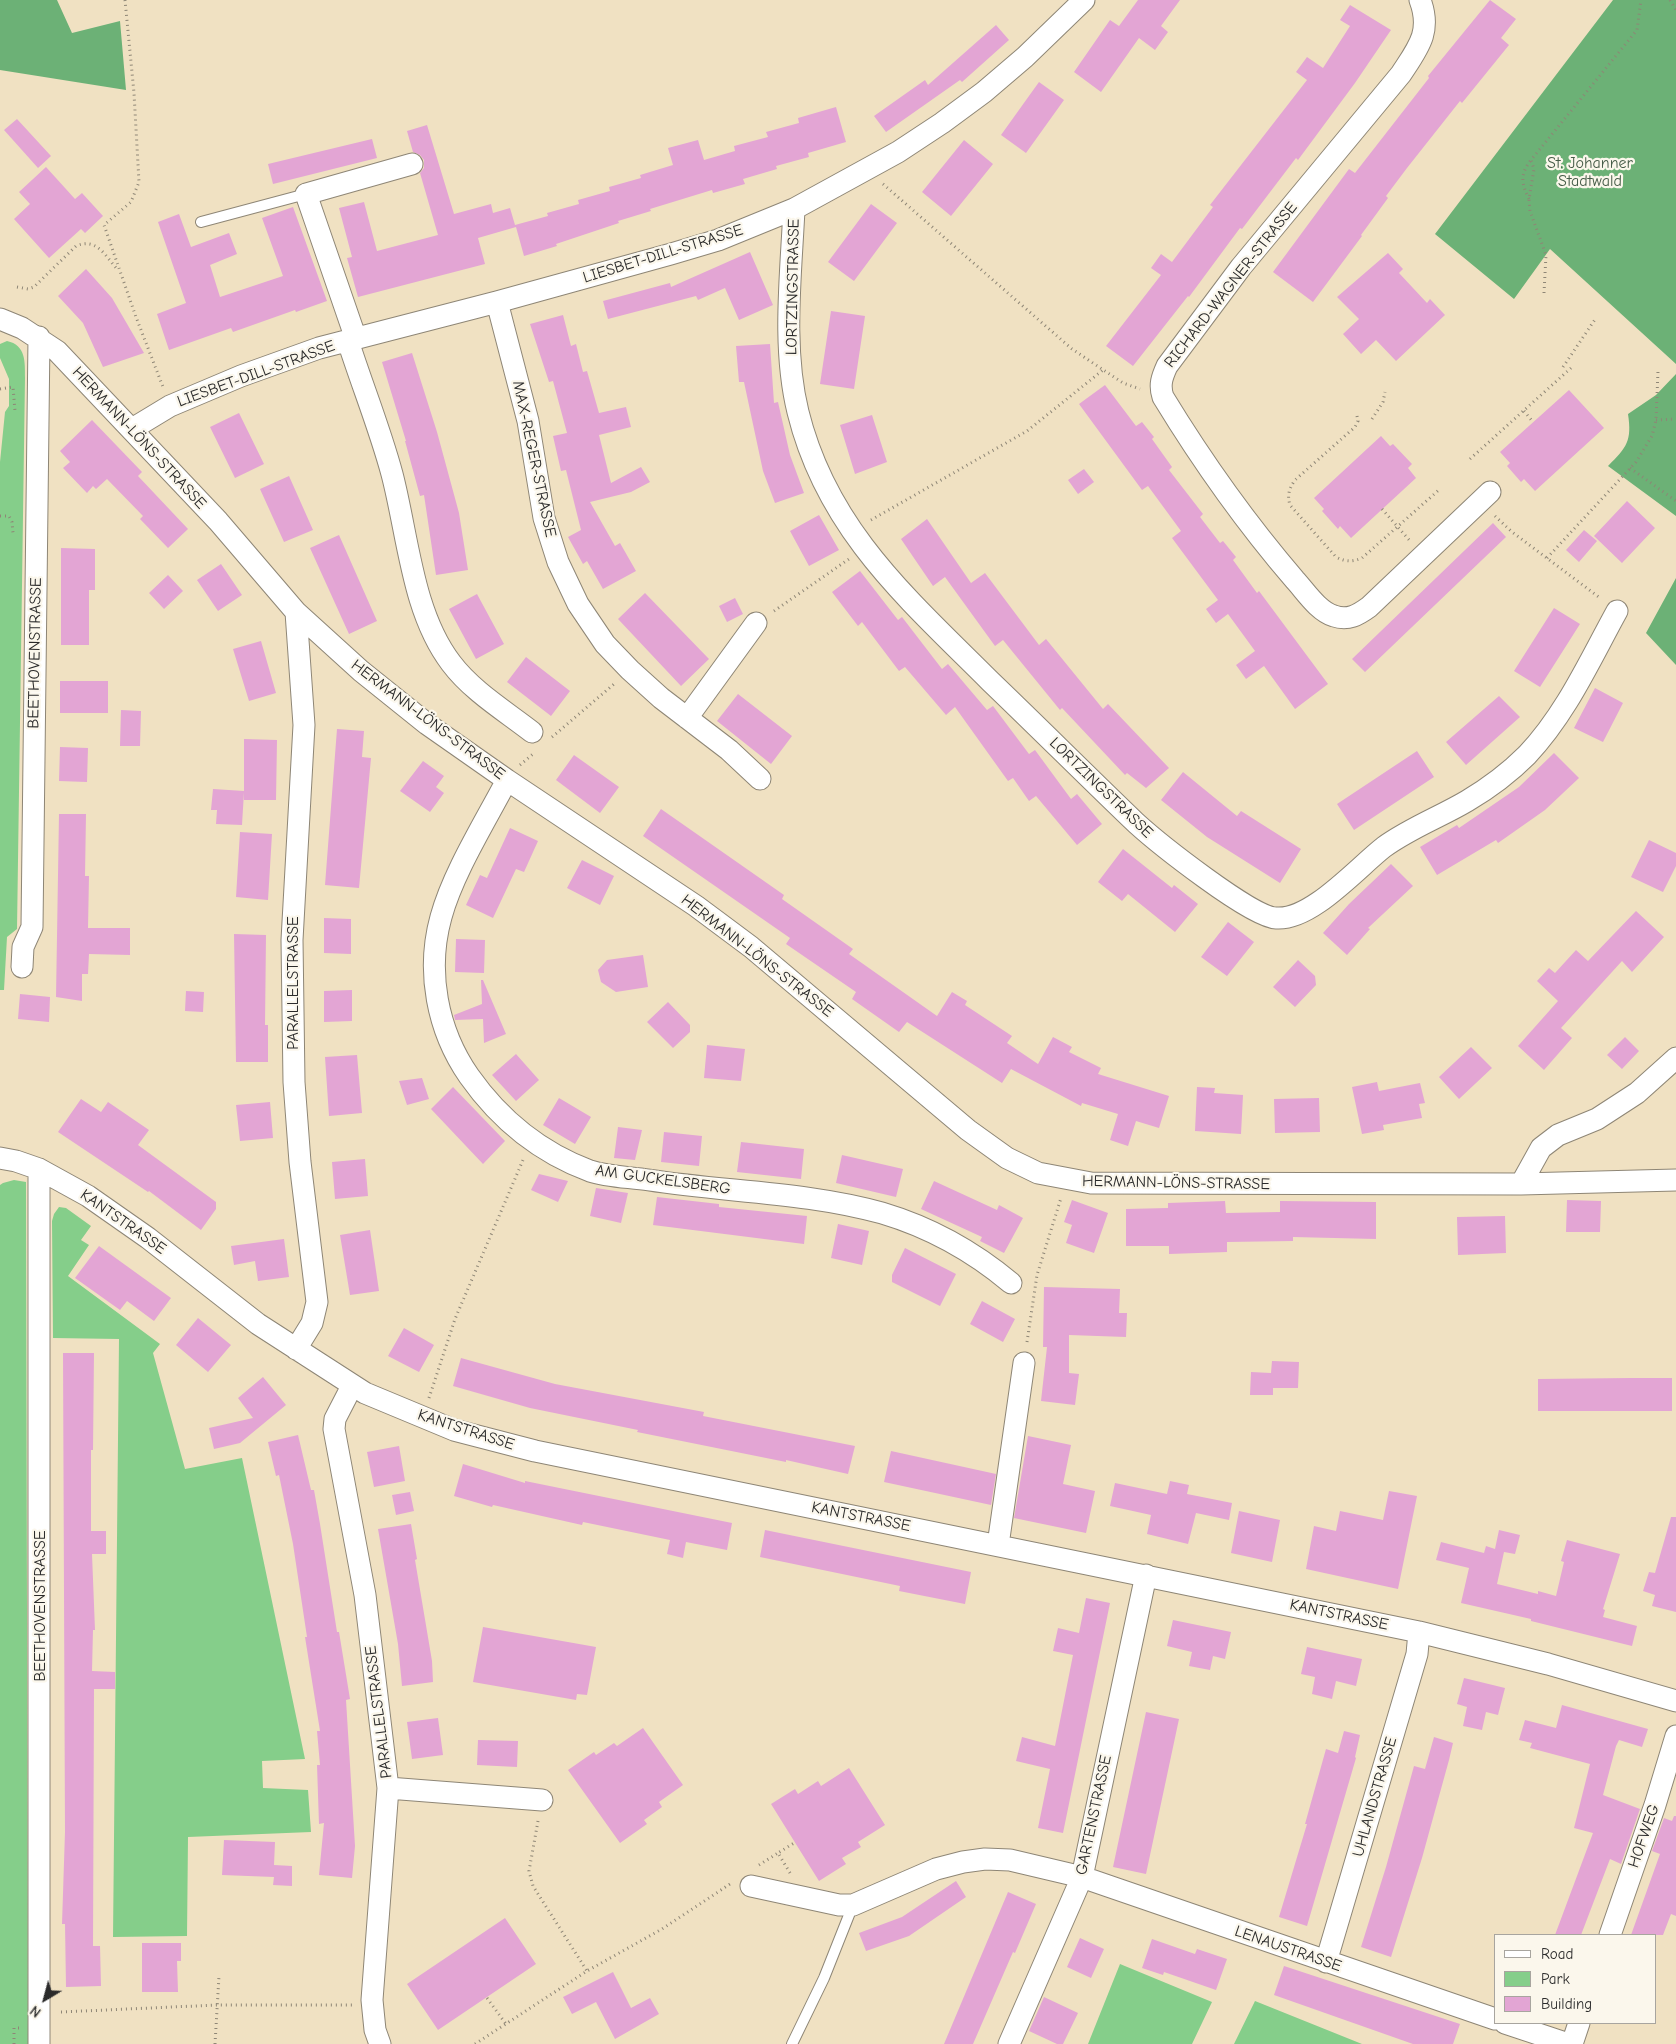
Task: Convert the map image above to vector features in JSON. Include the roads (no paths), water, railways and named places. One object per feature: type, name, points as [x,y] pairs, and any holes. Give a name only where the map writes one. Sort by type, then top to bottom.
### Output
[{"type":"street","name":"LIESBET-DILL-STRASSE","points":[[132,429],[170,406],[319,348],[497,302],[718,240],[794,209],[867,170],[913,142],[984,92],[1025,57],[1084,0]]},
{"type":"street","name":"RICHARD-WAGNER-STRASSE","points":[[1420,0],[1425,18],[1424,32],[1418,47],[1401,74],[1241,267],[1167,366],[1160,388],[1163,397],[1202,459],[1240,511],[1278,560],[1318,606],[1332,616],[1347,618],[1358,615],[1369,608],[1490,492]]},
{"type":"street","points":[[306,194],[412,164]]},
{"type":"street","name":"LIESBET-DILL-STRASSE","points":[[306,194],[352,340]]},
{"type":"street","name":"LORTZINGSTRASSE","points":[[794,209],[789,329],[798,411],[819,472],[851,531],[896,588],[1153,838],[1237,900],[1273,918],[1288,919],[1307,910],[1408,831],[1467,802],[1497,782],[1527,755],[1548,731],[1573,692],[1617,611]]},
{"type":"street","name":"MAX-REGER-STRASSE","points":[[497,302],[528,422],[544,518],[558,562],[578,604],[606,644],[630,670],[661,698],[729,750],[760,780]]},
{"type":"street","name":"HERMANN-LÖNS-STRASSE","points":[[0,319],[39,337],[57,351],[247,554],[296,612],[361,671],[427,724],[506,780],[696,906],[743,941],[968,1130],[1007,1158],[1038,1173],[1091,1184],[1521,1184],[1676,1180]]},
{"type":"street","name":"BEETHOVENSTRASSE","points":[[22,967],[23,947],[32,927],[39,337]]},
{"type":"street","points":[[352,340],[391,472],[420,599],[430,628],[452,664],[539,741]]},
{"type":"street","name":"PARALLELSTRASSE","points":[[296,612],[304,725],[292,940],[294,1082],[300,1162],[317,1302],[312,1323],[296,1349]]},
{"type":"street","points":[[686,718],[756,623]]},
{"type":"street","name":"AM GUCKELSBERG","points":[[506,780],[452,888],[441,916],[436,940],[434,966],[441,1018],[450,1044],[481,1092],[499,1114],[531,1141],[547,1151],[593,1172],[854,1206],[910,1223],[945,1239],[984,1261],[1011,1283]]},
{"type":"street","points":[[1521,1184],[1541,1148],[1558,1135],[1597,1119],[1637,1093],[1676,1058]]},
{"type":"street","name":"KANTSTRASSE","points":[[0,1158],[40,1169],[88,1196],[191,1270],[258,1324],[352,1386],[394,1406],[454,1430],[535,1451],[1419,1632],[1548,1664],[1676,1701]]},
{"type":"street","name":"BEETHOVENSTRASSE","points":[[39,2044],[40,1169]]},
{"type":"street","points":[[998,1545],[1024,1363]]},
{"type":"street","name":"PARALLELSTRASSE","points":[[352,1386],[336,1419],[334,1429],[365,1595],[388,1788],[372,2005],[375,2030],[380,2044]]},
{"type":"street","name":"GARTENSTRASSE","points":[[1009,2044],[1082,1877],[1146,1575]]},
{"type":"street","name":"UHLANDSTRASSE","points":[[1326,1962],[1417,1654],[1419,1632]]},
{"type":"street","name":"HOFWEG","points":[[1610,1934],[1655,1805],[1676,1736]]},
{"type":"street","points":[[388,1788],[542,1800]]},
{"type":"street","name":"LENAUSTRASSE","points":[[853,1905],[878,1896],[936,1869],[985,1859],[1010,1860],[1082,1877],[1494,2019]]},
{"type":"street","points":[[751,1886],[839,1905],[853,1905]]},
{"type":"street","points":[[1508,2024],[1568,2044]]},
{"type":"street","points":[[1572,2044],[1579,2024]]},
{"type":"lane","points":[[201,222],[306,194]]},
{"type":"lane","points":[[792,2044],[824,1978],[853,1905]]},
{"type":"park label","name":"St. Johanner Stadtwald","points":[[1590,172]]}]
